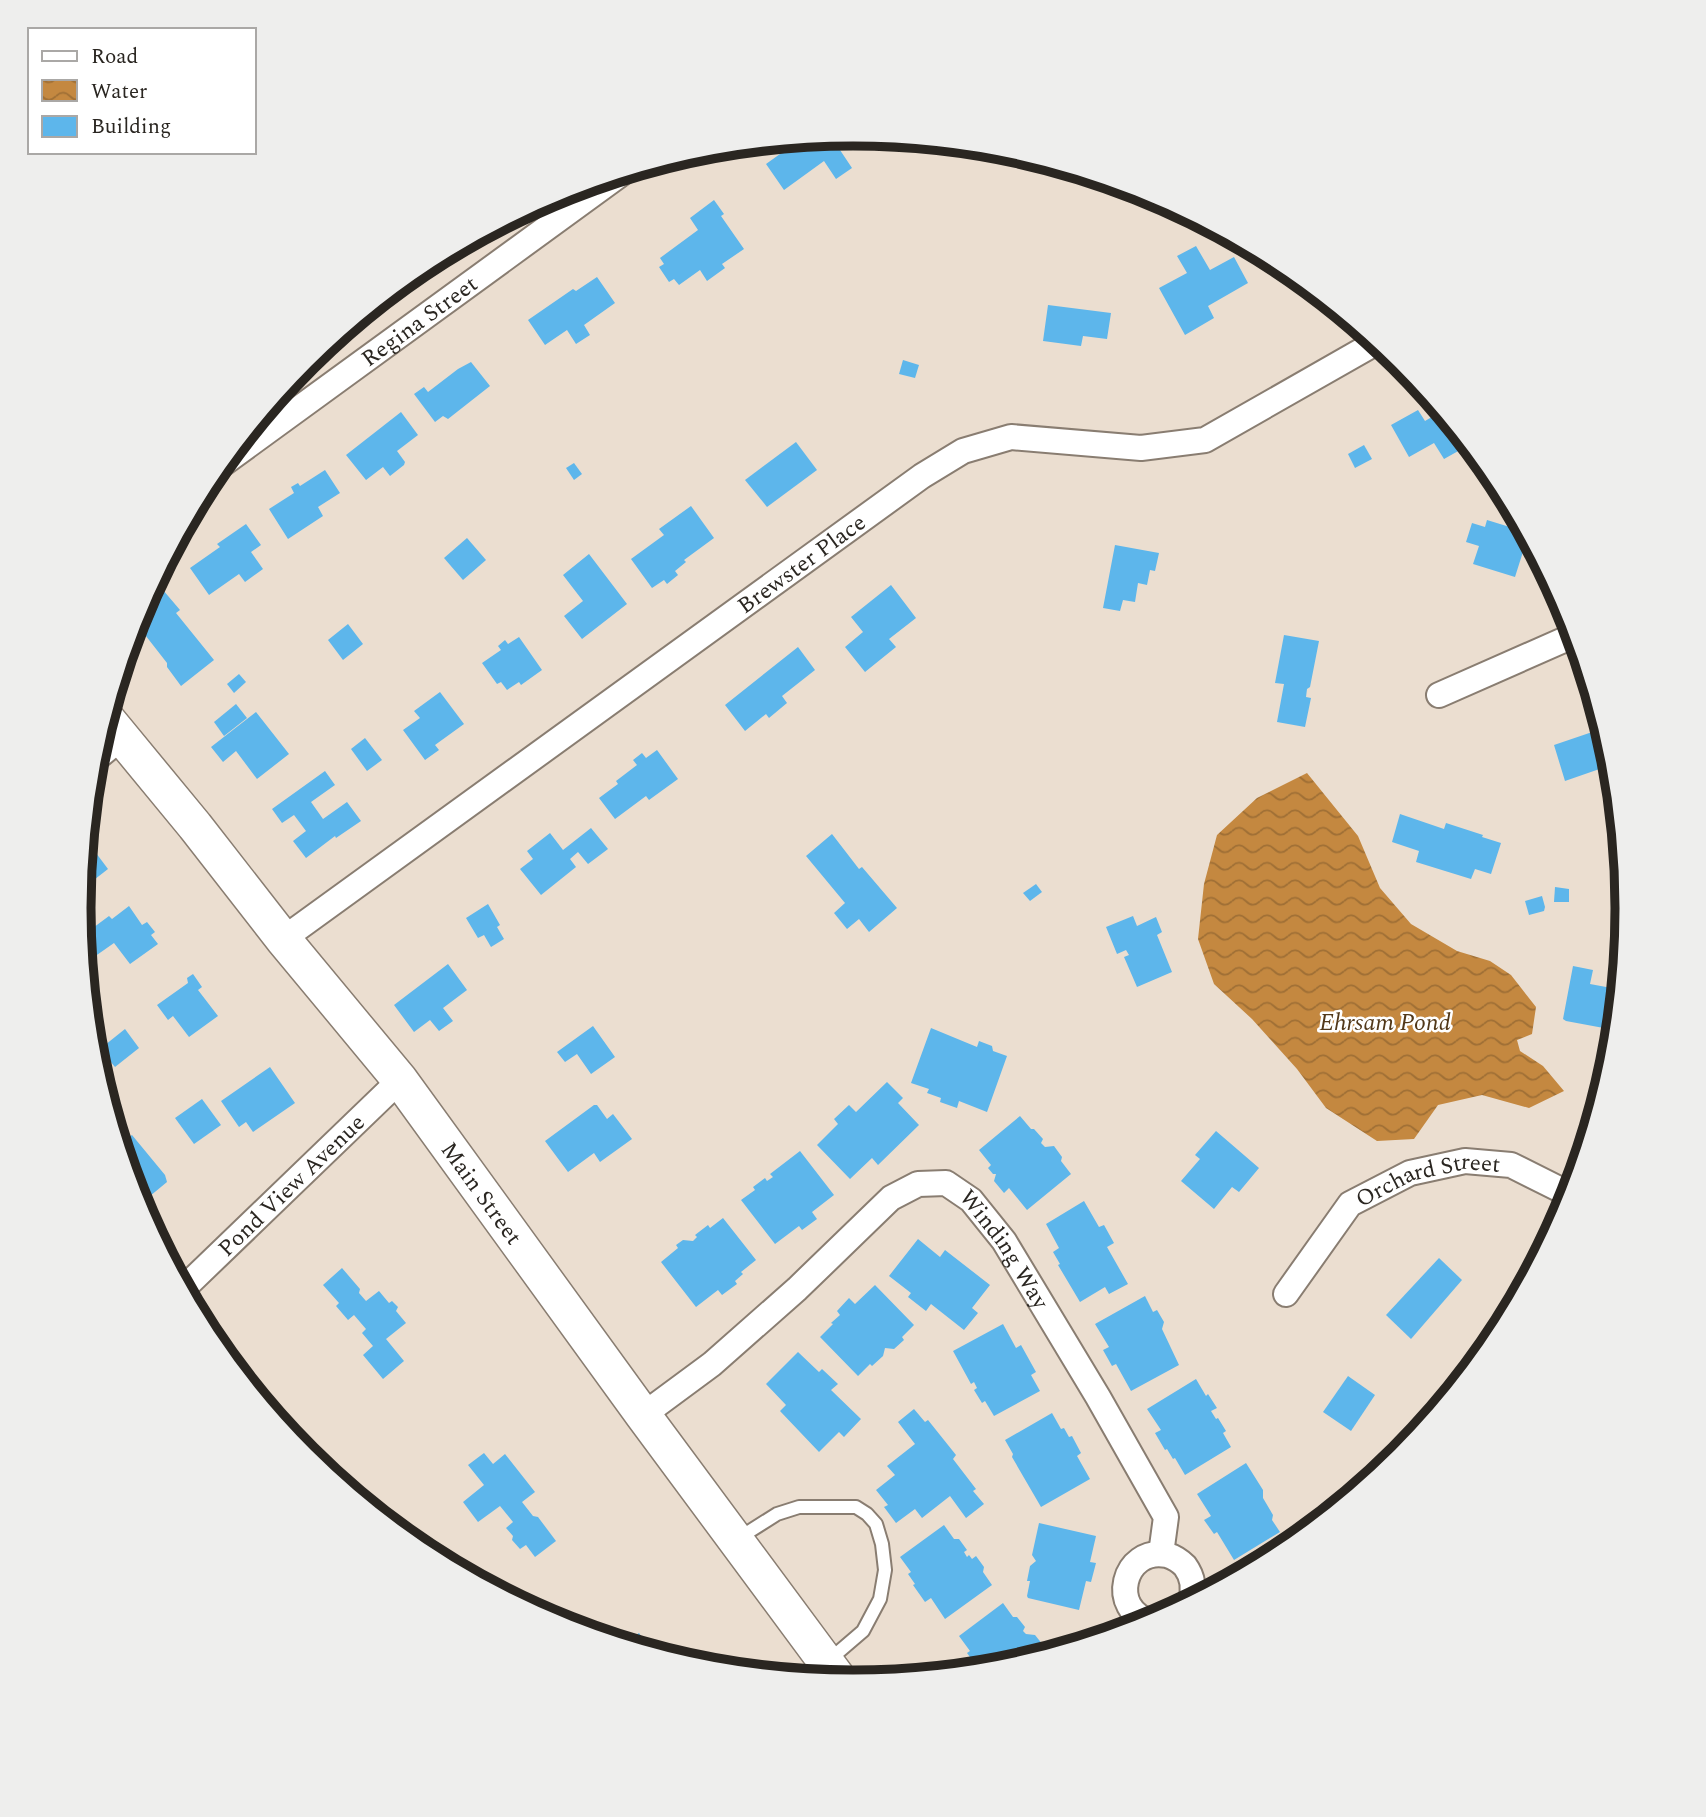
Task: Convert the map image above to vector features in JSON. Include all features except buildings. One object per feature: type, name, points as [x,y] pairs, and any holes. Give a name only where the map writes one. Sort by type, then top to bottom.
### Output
[{"type":"main road","name":"Main Street","points":[[113,728],[400,1080],[831,1670]]},
{"type":"street","name":"Regina Street","points":[[247,446],[597,191]]},
{"type":"street","name":"Brewster Place","points":[[284,939],[922,476],[963,451],[1011,437],[1141,448],[1205,440],[1367,347]]},
{"type":"street","points":[[1439,695],[1565,639]]},
{"type":"street","name":"Pond View Avenue","points":[[190,1283],[400,1080]]},
{"type":"street","name":"Orchard Street","points":[[1286,1294],[1350,1204],[1410,1173],[1465,1161],[1511,1165],[1561,1190]]},
{"type":"street","name":"Winding Way","points":[[643,1415],[721,1356],[797,1289],[891,1198],[918,1184],[946,1183],[971,1200],[1004,1241],[1098,1397],[1166,1517],[1161,1554]]},
{"type":"street","points":[[1134,1616],[1124,1585],[1128,1573],[1136,1563],[1148,1556],[1161,1554],[1182,1563],[1189,1572],[1193,1590]]},
{"type":"lane","points":[[736,1540],[777,1514],[799,1507],[856,1507],[876,1524],[885,1570],[880,1599],[863,1631],[835,1670]]},
{"type":"water","name":"Ehrsam Pond","points":[[1307,773],[1358,836],[1380,888],[1411,924],[1457,951],[1490,961],[1511,975],[1536,1007],[1532,1034],[1517,1040],[1520,1051],[1543,1066],[1564,1091],[1529,1108],[1482,1095],[1438,1105],[1414,1139],[1377,1141],[1326,1108],[1297,1069],[1252,1019],[1214,984],[1198,939],[1204,884],[1217,835],[1257,798]]}]
